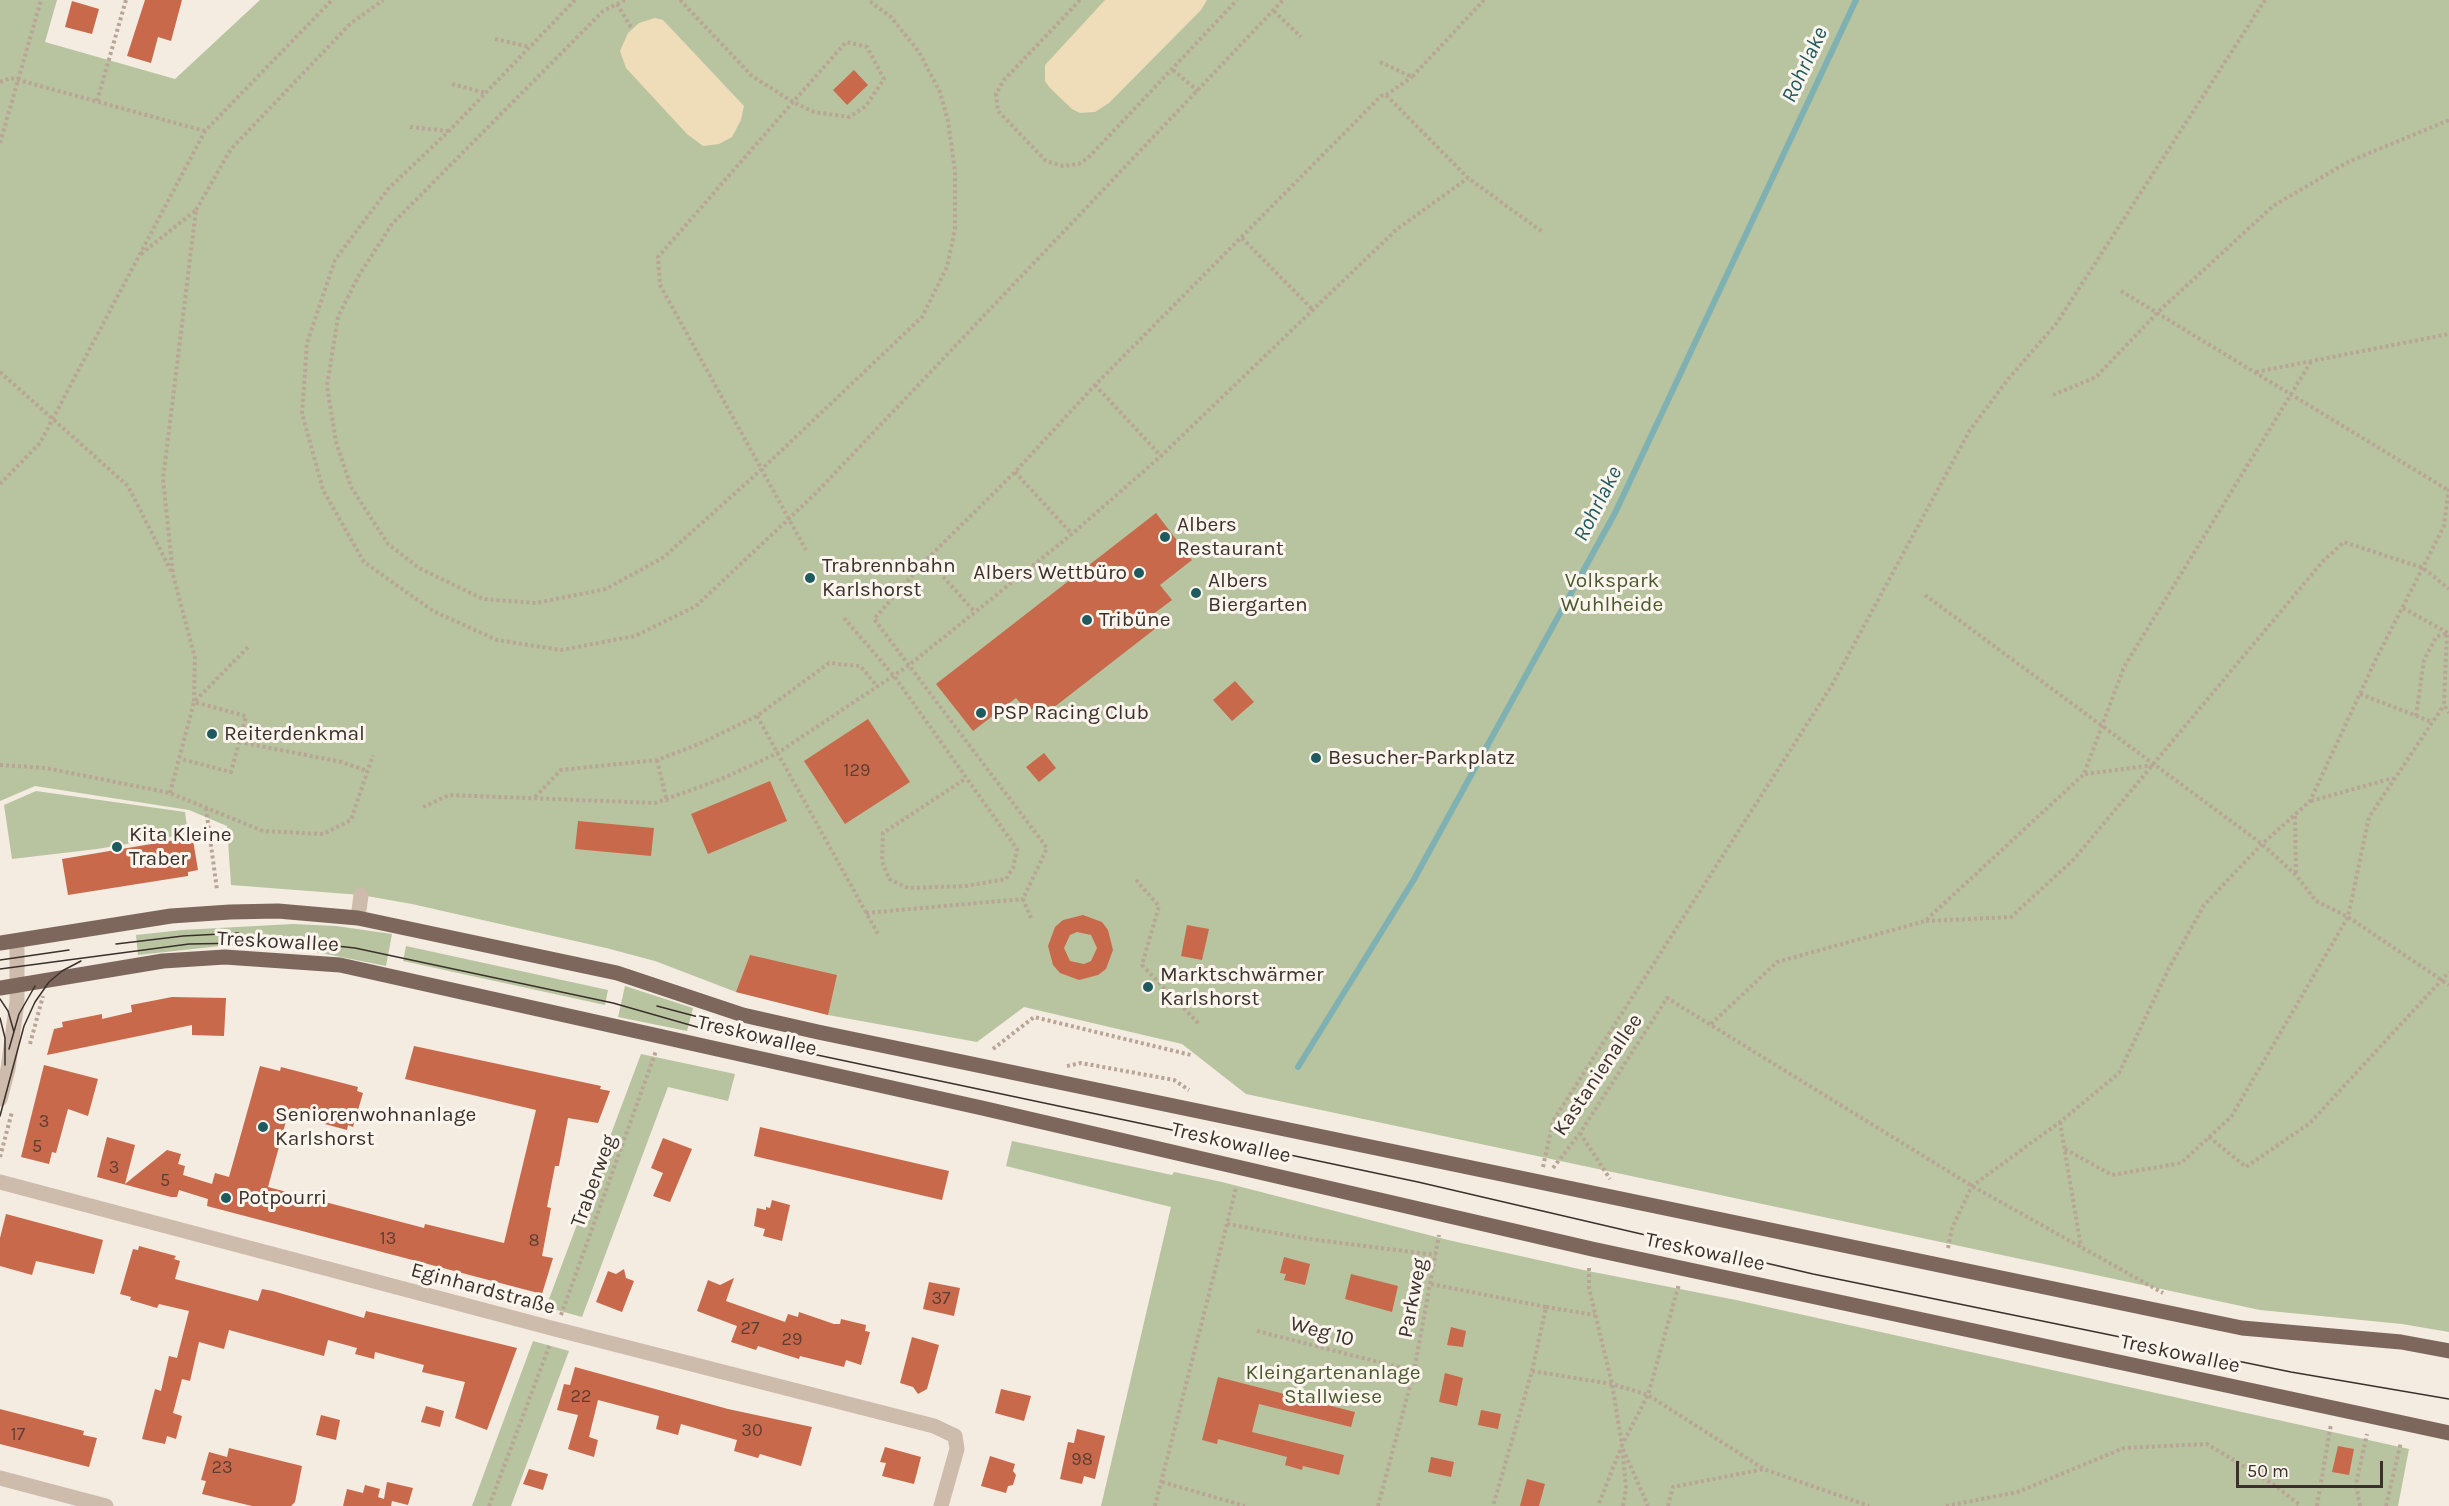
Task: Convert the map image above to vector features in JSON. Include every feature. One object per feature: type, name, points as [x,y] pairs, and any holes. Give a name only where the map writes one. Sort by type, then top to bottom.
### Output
[{"type":"main road","name":"Treskowallee","points":[[0,943],[171,916],[279,911],[358,918],[617,973],[743,1015],[818,1032],[2242,1328],[2401,1342],[2449,1350]]},
{"type":"main road","name":"Treskowallee","points":[[0,988],[163,961],[225,957],[340,965],[961,1103],[1682,1268],[2449,1433]]},
{"type":"street","points":[[358,918],[361,895]]},
{"type":"street","points":[[0,1099],[8,1069],[18,985],[17,941]]},
{"type":"street","name":"Eginhardstraße","points":[[0,1182],[537,1325],[934,1426],[955,1436],[957,1449],[955,1464],[941,1506]]},
{"type":"street","points":[[0,1478],[106,1506]]},
{"type":"path","points":[[0,143],[41,0]]},
{"type":"path","points":[[97,101],[126,0]]},
{"type":"path","points":[[0,484],[40,443],[206,131],[332,0]]},
{"type":"path","points":[[141,254],[196,210],[231,149],[350,24],[383,0]]},
{"type":"path","points":[[575,0],[449,131],[388,189],[335,260],[308,343],[302,413],[323,490],[364,562],[444,616],[497,640],[561,650],[635,636],[696,606],[790,520],[1283,0]]},
{"type":"path","points":[[625,0],[603,11],[392,224],[358,277],[338,317],[327,386],[336,442],[351,487],[388,544],[419,568],[483,599],[536,603],[606,589],[664,557],[762,469],[922,317],[947,267],[955,229],[955,171],[940,92],[919,52],[891,17],[868,0]]},
{"type":"path","points":[[680,0],[752,76],[793,102],[814,112],[849,117],[866,106],[884,79],[867,47],[846,42],[793,102],[658,257],[660,285],[806,550]]},
{"type":"path","points":[[1080,0],[1004,80],[996,94],[998,111],[1046,161],[1063,166],[1079,164],[1088,158],[1237,0]]},
{"type":"path","points":[[1031,918],[1023,899],[1047,848],[874,619],[927,559],[1015,472],[1095,385],[1381,96],[1412,77],[1484,0]]},
{"type":"path","points":[[1541,1182],[1553,1121],[1832,685],[1970,430],[2009,378],[2056,324],[2265,0]]},
{"type":"path","points":[[617,4],[632,29]]},
{"type":"path","points":[[1274,11],[1301,38]]},
{"type":"path","points":[[495,39],[530,47]]},
{"type":"path","points":[[1380,62],[1412,77]]},
{"type":"path","points":[[1173,70],[1198,91]]},
{"type":"path","points":[[0,82],[11,78],[206,131]]},
{"type":"path","points":[[452,84],[486,93]]},
{"type":"path","points":[[1386,95],[1468,178],[1544,233]]},
{"type":"path","points":[[2053,395],[2096,377],[2158,312],[2273,206],[2348,162],[2449,120]]},
{"type":"path","points":[[410,127],[449,131]]},
{"type":"path","points":[[423,807],[449,795],[656,804],[667,802],[776,754],[908,666],[1072,534],[1161,456],[1397,229],[1468,178]]},
{"type":"path","points":[[170,793],[181,759],[194,702],[195,658],[173,575],[163,479],[196,210]]},
{"type":"path","points":[[1242,238],[1314,311]]},
{"type":"path","points":[[1948,1248],[1952,1228],[1972,1186],[2060,1122],[2119,1073],[2168,970],[2204,905],[2262,844],[2310,801],[2360,694],[2444,526],[2448,489],[2121,291]]},
{"type":"path","points":[[2254,372],[2449,333]]},
{"type":"path","points":[[1925,921],[2084,774],[2124,667],[2289,394],[2312,360]]},
{"type":"path","points":[[0,372],[128,486],[173,575]]},
{"type":"path","points":[[1095,385],[1161,456]]},
{"type":"path","points":[[1015,472],[1072,534]]},
{"type":"path","points":[[2163,1293],[1972,1186],[1711,1024],[1777,962],[1925,921],[2010,918],[2074,859],[2323,561],[2344,542],[2423,568],[2449,590]]},
{"type":"path","points":[[927,559],[974,611]]},
{"type":"path","points":[[1925,595],[2262,844],[2296,875],[2316,901],[2348,918],[2449,985]]},
{"type":"path","points":[[2403,608],[2448,633]]},
{"type":"path","points":[[844,618],[894,676],[965,779],[1017,849],[1013,868],[1006,879],[966,885],[908,888],[889,879],[882,861],[883,833],[965,779]]},
{"type":"path","points":[[2066,1149],[2112,1175],[2181,1163],[2231,1117],[2348,918],[2369,817],[2444,705],[2448,633]]},
{"type":"path","points":[[2416,716],[2424,660],[2436,637],[2448,633]]},
{"type":"path","points":[[194,702],[250,645]]},
{"type":"path","points":[[535,797],[561,770],[657,760],[699,744],[757,716],[829,663],[860,666],[878,687]]},
{"type":"path","points":[[2360,694],[2432,722]]},
{"type":"path","points":[[181,759],[231,772],[246,716],[194,702]]},
{"type":"path","points":[[2444,705],[2449,712]]},
{"type":"path","points":[[757,716],[776,754],[878,934]]},
{"type":"path","points":[[239,742],[342,762],[367,771]]},
{"type":"path","points":[[0,765],[46,768],[170,793],[262,831],[323,834],[351,820],[373,755]]},
{"type":"path","points":[[657,760],[667,802]]},
{"type":"path","points":[[2084,774],[2154,765]]},
{"type":"path","points":[[2310,801],[2394,777]]},
{"type":"path","points":[[206,808],[217,890]]},
{"type":"path","points":[[2295,816],[2296,875]]},
{"type":"path","points":[[1136,880],[1159,906],[1142,965],[1200,1025]]},
{"type":"path","points":[[866,913],[1023,899]]},
{"type":"path","points":[[2209,1137],[2246,1167],[2255,1161],[2310,1123],[2449,972]]},
{"type":"path","name":"Kastanienallee","points":[[1552,1168],[1580,1133],[1667,998],[1711,1024]]},
{"type":"path","points":[[993,1049],[1034,1017],[1191,1055]]},
{"type":"path","name":"Traberweg","points":[[558,1320],[657,1051]]},
{"type":"path","points":[[2060,1122],[2081,1247]]},
{"type":"path","points":[[1580,1133],[1610,1179]]},
{"type":"path","points":[[1155,1506],[1236,1188]]},
{"type":"path","points":[[1227,1224],[1310,1239],[1436,1255]]},
{"type":"path","name":"Parkweg","points":[[1377,1506],[1414,1371],[1439,1235]]},
{"type":"path","points":[[1589,1268],[1589,1288],[1612,1384],[1622,1445],[1626,1488],[1623,1506]]},
{"type":"path","points":[[1599,1506],[1622,1445],[1648,1395],[1675,1305],[1682,1268]]},
{"type":"path","points":[[1431,1284],[1595,1315]]},
{"type":"path","points":[[1492,1506],[1532,1371],[1546,1307]]},
{"type":"path","name":"Weg 10","points":[[1257,1330],[1414,1371]]},
{"type":"path","points":[[489,1506],[552,1338]]},
{"type":"path","points":[[1532,1371],[1612,1384],[1648,1395],[1764,1468],[1869,1506]]},
{"type":"path","points":[[2317,1506],[2334,1408]]},
{"type":"path","points":[[2360,1506],[2356,1484],[2367,1434]]},
{"type":"path","points":[[2386,1506],[2401,1442]]},
{"type":"path","points":[[1946,1506],[2018,1491],[2124,1448],[2207,1444],[2273,1484],[2301,1506]]},
{"type":"path","points":[[1622,1445],[1648,1506]]},
{"type":"path","points":[[1668,1506],[1672,1487],[1764,1468]]},
{"type":"path","points":[[1162,1482],[1245,1506]]},
{"type":"green space","name":"Volkspark Wuhlheide","points":[[0,0],[57,0],[45,42],[175,79],[260,0],[2449,0],[2449,1332],[2402,1324],[2260,1310],[1246,1094],[1182,1044],[1024,1007],[977,1042],[828,1015],[736,992],[655,961],[412,904],[361,895],[231,885],[227,826],[189,810],[35,786],[0,801]]},
{"type":"green space","points":[[36,791],[185,812],[188,834],[97,849],[12,859],[4,805]]},
{"type":"green space","points":[[293,924],[336,926],[392,934],[386,966],[311,951],[256,946],[220,946],[138,955],[136,935]]},
{"type":"green space","points":[[406,946],[608,990],[605,1005],[403,961]]},
{"type":"green space","points":[[625,986],[693,1008],[687,1031],[618,1017]]},
{"type":"green space","points":[[641,1054],[735,1074],[728,1101],[668,1087],[582,1317],[546,1307]]},
{"type":"green space","name":"Kleingartenanlage Stallwiese","points":[[1012,1141],[1172,1175],[1174,1172],[1222,1182],[1448,1240],[1736,1300],[2409,1449],[2398,1506],[1101,1506],[1171,1207],[1006,1166]]},
{"type":"green space","points":[[533,1341],[569,1351],[511,1506],[472,1506]]},
{"type":"sand","points":[[1105,0],[1207,0],[1201,10],[1109,103],[1095,112],[1080,113],[1072,109],[1050,88],[1045,81],[1045,65]]},
{"type":"sand","points":[[655,18],[663,20],[744,106],[741,120],[732,137],[719,144],[703,146],[687,134],[626,68],[620,51],[628,33],[639,23]]},
{"type":"building","points":[[145,0],[182,0],[171,41],[158,37],[151,63],[127,56]]},
{"type":"building","points":[[72,1],[99,9],[92,34],[65,27]]},
{"type":"building","points":[[854,70],[868,85],[847,105],[833,90]]},
{"type":"building","name":"Tribüne","points":[[1156,513],[1192,560],[1160,585],[1172,600],[1152,615],[1160,625],[1044,715],[1036,706],[1028,712],[1016,698],[973,731],[936,684]]},
{"type":"building","points":[[1235,681],[1254,702],[1232,721],[1213,700]]},
{"type":"building","points":[[868,719],[910,782],[845,824],[804,761]]},
{"type":"building","points":[[1044,753],[1056,768],[1039,782],[1026,767]]},
{"type":"building","points":[[770,781],[787,821],[708,854],[691,814]]},
{"type":"building","points":[[578,821],[654,828],[651,856],[575,849]]},
{"type":"building","points":[[181,839],[182,842],[193,840],[198,870],[188,872],[188,876],[68,895],[62,859]]},
{"type":"building","points":[[1083,915],[1102,922],[1108,930],[1113,950],[1106,969],[1098,975],[1079,980],[1060,973],[1053,965],[1048,946],[1055,927],[1063,920]],"holes":[[[1077,932],[1091,935],[1097,948],[1091,961],[1084,964],[1070,961],[1064,948],[1070,935]]]},
{"type":"building","points":[[1187,925],[1209,929],[1202,960],[1181,956]]},
{"type":"building","points":[[750,955],[837,975],[828,1015],[736,992]]},
{"type":"building","points":[[172,997],[226,998],[224,1036],[192,1035],[192,1025],[47,1055],[54,1029],[63,1027],[62,1022],[102,1014],[102,1019],[132,1012],[131,1005]]},
{"type":"building","points":[[414,1046],[601,1086],[600,1089],[610,1091],[598,1123],[568,1118],[559,1166],[555,1166],[547,1207],[551,1208],[542,1256],[553,1258],[542,1294],[207,1206],[208,1199],[179,1190],[177,1197],[171,1197],[97,1177],[107,1137],[135,1145],[125,1184],[167,1150],[181,1154],[178,1164],[185,1166],[183,1175],[212,1184],[215,1173],[229,1177],[260,1066],[280,1071],[281,1067],[358,1087],[357,1091],[363,1093],[353,1127],[348,1125],[347,1130],[288,1114],[268,1187],[424,1228],[425,1224],[504,1243],[536,1110],[405,1079]]},
{"type":"building","points":[[44,1065],[98,1079],[88,1116],[68,1109],[56,1153],[52,1152],[49,1164],[21,1157]]},
{"type":"building","points":[[760,1127],[949,1171],[942,1200],[754,1156]]},
{"type":"building","points":[[663,1138],[692,1149],[670,1202],[653,1196],[663,1173],[651,1168]]},
{"type":"building","points":[[772,1200],[790,1205],[782,1241],[763,1236],[765,1229],[754,1226],[757,1208],[766,1210],[766,1207],[770,1208]]},
{"type":"building","points":[[6,1214],[103,1240],[94,1274],[36,1261],[32,1275],[0,1266],[0,1238]]},
{"type":"building","points":[[139,1246],[176,1256],[174,1259],[180,1261],[175,1279],[258,1301],[262,1289],[273,1291],[364,1318],[366,1311],[517,1348],[487,1430],[455,1418],[465,1382],[422,1372],[424,1365],[375,1352],[374,1359],[355,1354],[357,1348],[328,1340],[324,1356],[229,1330],[224,1349],[199,1342],[190,1381],[182,1379],[173,1413],[182,1416],[176,1439],[167,1436],[165,1444],[142,1439],[155,1389],[161,1391],[169,1356],[177,1358],[189,1311],[159,1304],[157,1308],[130,1300],[131,1297],[120,1294],[133,1249],[138,1250]]},
{"type":"building","points":[[1284,1257],[1310,1264],[1305,1285],[1284,1280],[1286,1274],[1280,1273]]},
{"type":"building","points":[[624,1269],[626,1278],[634,1281],[622,1312],[596,1302],[608,1271],[616,1274]]},
{"type":"building","points":[[1351,1274],[1398,1286],[1392,1312],[1345,1299]]},
{"type":"building","points":[[734,1278],[726,1301],[785,1322],[788,1314],[798,1317],[799,1312],[834,1324],[840,1324],[841,1319],[866,1325],[865,1331],[870,1332],[861,1365],[846,1360],[844,1367],[800,1356],[799,1359],[758,1346],[756,1350],[731,1342],[737,1326],[697,1311],[708,1280],[720,1285]]},
{"type":"building","points":[[929,1282],[960,1288],[954,1316],[923,1309]]},
{"type":"building","points":[[1451,1327],[1466,1331],[1463,1347],[1447,1345]]},
{"type":"building","points":[[912,1337],[939,1345],[927,1389],[918,1394],[913,1387],[900,1383]]},
{"type":"building","points":[[575,1367],[728,1409],[812,1427],[801,1466],[760,1454],[758,1458],[734,1451],[737,1440],[681,1424],[678,1435],[656,1429],[659,1416],[598,1400],[589,1437],[598,1440],[594,1457],[568,1449],[578,1415],[557,1410],[564,1384],[570,1385]]},
{"type":"building","points":[[1445,1373],[1463,1378],[1457,1406],[1439,1402]]},
{"type":"building","points":[[1218,1377],[1355,1412],[1351,1427],[1259,1404],[1252,1432],[1344,1455],[1339,1475],[1303,1466],[1302,1470],[1285,1465],[1287,1457],[1218,1439],[1217,1444],[1202,1440]]},
{"type":"building","points":[[1001,1389],[1031,1396],[1024,1421],[995,1413]]},
{"type":"building","points":[[426,1406],[444,1411],[440,1427],[421,1422]]},
{"type":"building","points":[[0,1409],[84,1431],[83,1435],[97,1438],[89,1467],[0,1444]]},
{"type":"building","points":[[1481,1410],[1501,1414],[1498,1429],[1478,1425]]},
{"type":"building","points":[[321,1415],[340,1420],[336,1440],[316,1435]]},
{"type":"building","points":[[1077,1429],[1105,1436],[1095,1479],[1084,1476],[1082,1484],[1060,1479],[1068,1442],[1074,1443]]},
{"type":"building","points":[[2338,1446],[2354,1449],[2349,1475],[2332,1472]]},
{"type":"building","points":[[885,1447],[921,1457],[914,1484],[882,1476],[886,1463],[880,1462]]},
{"type":"building","points":[[229,1448],[302,1466],[295,1502],[291,1506],[252,1506],[202,1494],[206,1481],[201,1480],[209,1452],[227,1457]]},
{"type":"building","points":[[990,1456],[1015,1464],[1013,1471],[1016,1475],[1013,1485],[1008,1486],[1006,1493],[981,1486]]},
{"type":"building","points":[[1431,1457],[1454,1462],[1451,1477],[1428,1472]]},
{"type":"building","points":[[529,1469],[548,1474],[543,1490],[523,1484]]},
{"type":"building","points":[[1527,1479],[1545,1484],[1539,1506],[1520,1506]]},
{"type":"building","points":[[387,1482],[413,1488],[408,1505],[392,1501],[391,1506],[343,1506],[347,1489],[363,1493],[365,1485],[380,1489],[378,1497],[384,1499]]},
{"type":"waterway","name":"Rohrlake","points":[[1298,1067],[1413,881],[1615,513],[1856,0]]},
{"type":"tram line","points":[[116,944],[183,936],[239,933]]},
{"type":"tram line","points":[[0,969],[189,944],[300,942],[355,948],[613,1003],[732,1037],[1418,1182],[1813,1274],[2291,1372],[2449,1399]]},
{"type":"tram line","points":[[0,960],[69,950]]},
{"type":"tram line","points":[[0,1116],[24,1026],[35,1002],[49,982],[62,971],[81,961]]},
{"type":"tram line","points":[[9,1049],[19,1014],[35,986]]},
{"type":"tram line","points":[[0,999],[8,1011],[14,1032]]},
{"type":"tram line","points":[[657,1006],[770,1036]]},
{"type":"tram line","points":[[0,1018],[5,1038],[5,1065]]},
{"type":"place","name":"Albers Restaurant","points":[[1165,537]]},
{"type":"place","name":"Albers Wettbüro","points":[[1139,573]]},
{"type":"place","name":"Trabrennbahn Karlshorst","points":[[810,578]]},
{"type":"place","name":"Albers Biergarten","points":[[1196,593]]},
{"type":"place","name":"Tribüne","points":[[1087,620]]},
{"type":"place","name":"PSP Racing Club","points":[[981,713]]},
{"type":"place","name":"Reiterdenkmal","points":[[212,734]]},
{"type":"place","name":"Besucher-Parkplatz","points":[[1316,758]]},
{"type":"place","name":"Kita Kleine Traber","points":[[117,847]]},
{"type":"place","name":"Marktschwärmer Karlshorst","points":[[1148,987]]},
{"type":"place","name":"Seniorenwohnanlage Karlshorst","points":[[263,1127]]},
{"type":"place","name":"Potpourri","points":[[226,1198]]}]
